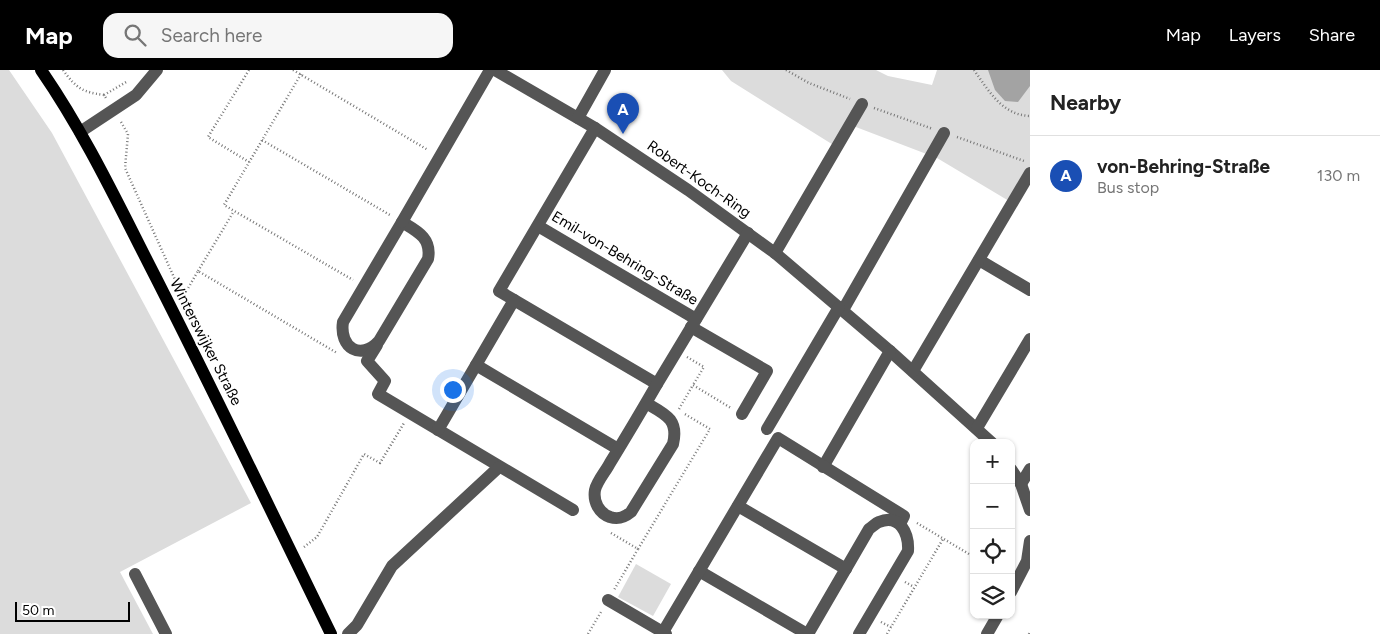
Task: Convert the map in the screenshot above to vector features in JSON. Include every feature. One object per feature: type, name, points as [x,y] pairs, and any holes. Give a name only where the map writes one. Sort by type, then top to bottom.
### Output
[{"type":"main road","name":"Winterswijker Straße","points":[[41,70],[66,106],[80,132],[218,400],[331,634]]},
{"type":"street","points":[[80,132],[136,95],[157,70]]},
{"type":"street","points":[[380,341],[364,352],[352,348],[344,341],[341,332],[343,322],[440,157],[496,70]]},
{"type":"street","name":"Robert-Koch-Ring","points":[[496,70],[595,128],[688,190],[775,253],[841,308],[988,439]]},
{"type":"street","points":[[578,118],[605,70]]},
{"type":"street","points":[[775,253],[862,104]]},
{"type":"street","name":"Emil-von-Behring-Straße","points":[[595,128],[499,291],[657,384]]},
{"type":"street","points":[[767,429],[944,133]]},
{"type":"street","points":[[913,372],[1030,173]]},
{"type":"street","points":[[402,222],[421,234],[430,250],[428,259],[367,361],[385,381],[378,394],[573,510]]},
{"type":"street","name":"Emil-von-Behring-Straße","points":[[538,226],[694,323]]},
{"type":"street","name":"Emil-von-Behring-Straße","points":[[646,403],[664,413],[672,421],[676,432],[673,444],[636,506],[626,516],[618,519],[609,517],[601,512],[596,505],[595,488],[657,384],[748,233]]},
{"type":"street","points":[[979,260],[1030,290]]},
{"type":"street","points":[[438,430],[514,300]]},
{"type":"street","points":[[694,323],[767,371],[742,414]]},
{"type":"street","points":[[977,428],[1030,339]]},
{"type":"street","points":[[823,466],[890,351]]},
{"type":"street","points":[[476,365],[618,449]]},
{"type":"street","points":[[608,600],[664,633],[778,438],[902,520],[909,542],[908,551],[859,634]]},
{"type":"street","points":[[348,634],[357,625],[392,566],[499,467]]},
{"type":"street","points":[[1021,484],[1030,469]]},
{"type":"street","points":[[1015,475],[1021,484],[1030,510]]},
{"type":"street","points":[[738,506],[846,569]]},
{"type":"street","points":[[699,571],[808,634],[869,529],[880,521],[902,520]]},
{"type":"street","points":[[1015,584],[1027,561],[1030,541]]},
{"type":"street","points":[[135,574],[166,634]]},
{"type":"street","points":[[987,634],[996,619]]},
{"type":"path","points":[[64,70],[72,82],[87,93],[104,95],[134,77]]},
{"type":"path","points":[[249,70],[208,137],[249,162]]},
{"type":"path","points":[[294,70],[440,157]]},
{"type":"path","points":[[786,70],[809,82],[862,104],[1030,163]]},
{"type":"path","points":[[974,70],[998,102],[1010,112],[1030,116]]},
{"type":"path","points":[[301,74],[224,204],[364,286]]},
{"type":"path","points":[[104,95],[128,134],[125,168],[183,297],[234,210]]},
{"type":"path","points":[[262,140],[402,222]]},
{"type":"path","points":[[198,272],[342,356]]},
{"type":"path","points":[[588,634],[710,429],[678,410],[704,367],[682,354]]},
{"type":"path","points":[[693,386],[742,414]]},
{"type":"path","points":[[304,548],[317,537],[364,454],[380,463],[410,414]]},
{"type":"path","points":[[902,520],[970,554]]},
{"type":"path","points":[[605,529],[638,549]]},
{"type":"path","points":[[887,634],[943,539]]},
{"type":"shaded area","points":[[0,70],[9,70],[52,133],[251,503],[120,572],[153,634],[0,634]]},
{"type":"shaded area","points":[[722,70],[876,70],[888,76],[932,85],[937,70],[1030,70],[1030,176],[1009,201],[937,158],[848,124],[835,146],[731,81]]},
{"type":"shaded area","points":[[988,70],[1030,70],[1030,86],[1018,102],[1005,101],[995,90]]},
{"type":"shaded area","points":[[636,564],[671,584],[653,616],[618,597]]},
{"type":"place","name":"von-Behring-Straße","points":[[623,134]]}]
